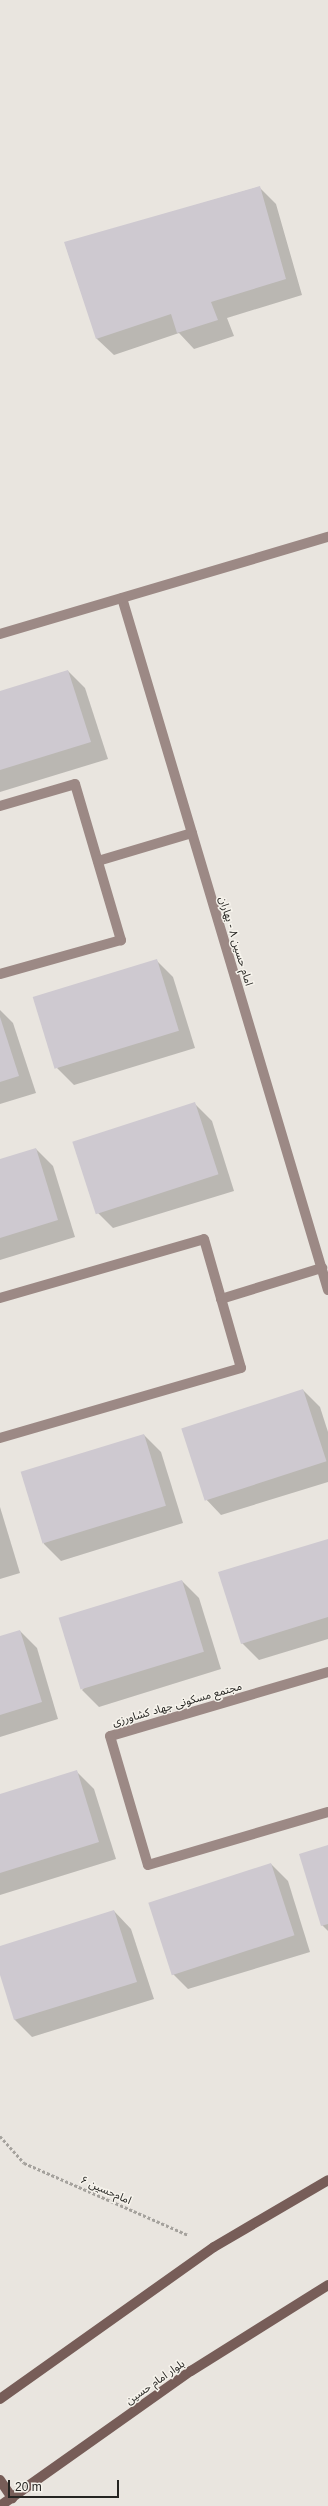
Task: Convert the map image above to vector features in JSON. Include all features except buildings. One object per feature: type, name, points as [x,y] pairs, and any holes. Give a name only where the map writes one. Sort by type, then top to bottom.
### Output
[{"type":"main road","points":[[0,2399],[214,2247],[328,2180]]},
{"type":"main road","name":"بلوار امام حسین","points":[[0,2506],[190,2371],[328,2285]]},
{"type":"main road","points":[[0,2480],[12,2498]]},
{"type":"street","points":[[0,634],[328,537]]},
{"type":"street","name":"امام حسین ۸ - بهاران","points":[[122,598],[328,1290]]},
{"type":"street","points":[[0,806],[75,784],[121,940],[0,974]]},
{"type":"street","points":[[98,861],[192,834]]},
{"type":"street","points":[[0,1298],[204,1238],[241,1368],[0,1438]]},
{"type":"street","points":[[221,1299],[322,1268]]},
{"type":"street","name":"مجتمع مسکونی جهاد کشاورزی","points":[[328,1672],[110,1736],[148,1865],[328,1812]]},
{"type":"path","name":"امام‌حسین ۶","points":[[0,2136],[24,2164],[214,2247]]}]
